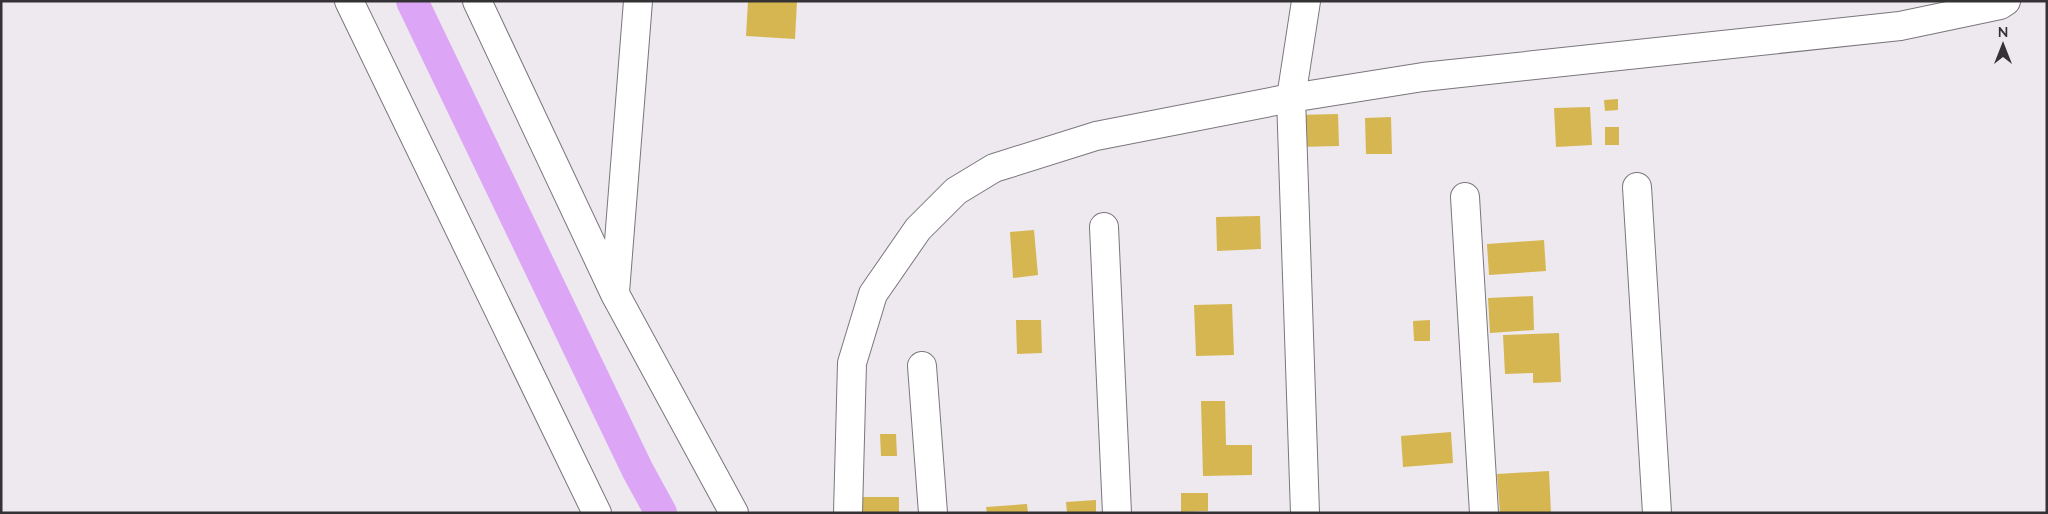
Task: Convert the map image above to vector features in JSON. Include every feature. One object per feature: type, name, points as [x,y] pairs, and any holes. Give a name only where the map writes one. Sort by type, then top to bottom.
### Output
[{"type":"street","points":[[349,1],[597,513]]},
{"type":"street","points":[[477,1],[614,294],[734,513]]},
{"type":"street","points":[[614,294],[638,1]]},
{"type":"street","points":[[1305,513],[1291,98],[1306,1]]},
{"type":"street","points":[[848,513],[852,363],[873,294],[918,229],[956,191],[994,168],[1096,136],[1291,98],[1423,77],[1900,26],[2000,5],[2006,1]]},
{"type":"street","points":[[1637,187],[1657,513]]},
{"type":"street","points":[[1465,198],[1484,513]]},
{"type":"street","points":[[1104,227],[1117,513]]},
{"type":"street","points":[[922,366],[933,513]]},
{"type":"building","points":[[748,1],[797,1],[795,39],[746,36]]},
{"type":"building","points":[[1618,99],[1618,110],[1605,111],[1604,100]]},
{"type":"building","points":[[1590,107],[1592,145],[1556,147],[1554,108]]},
{"type":"building","points":[[1338,114],[1339,146],[1297,147],[1296,115]]},
{"type":"building","points":[[1391,117],[1392,154],[1366,154],[1365,118]]},
{"type":"building","points":[[1605,127],[1619,127],[1619,145],[1605,145]]},
{"type":"building","points":[[1260,216],[1261,249],[1217,251],[1216,217]]},
{"type":"building","points":[[1034,230],[1038,275],[1013,278],[1010,232]]},
{"type":"building","points":[[1544,240],[1546,271],[1489,275],[1487,244]]},
{"type":"building","points":[[1533,296],[1534,330],[1490,333],[1488,298]]},
{"type":"building","points":[[1232,304],[1234,355],[1196,356],[1194,305]]},
{"type":"building","points":[[1016,320],[1041,320],[1042,353],[1017,354]]},
{"type":"building","points":[[1430,320],[1430,341],[1414,341],[1413,321]]},
{"type":"building","points":[[1559,333],[1561,382],[1533,383],[1533,373],[1505,374],[1503,335]]},
{"type":"building","points":[[1201,401],[1225,401],[1226,445],[1252,445],[1252,475],[1203,476]]},
{"type":"building","points":[[1451,432],[1453,463],[1403,467],[1401,436]]},
{"type":"building","points":[[880,434],[896,434],[897,456],[881,456]]},
{"type":"building","points":[[1549,471],[1551,513],[1500,513],[1497,474]]},
{"type":"building","points":[[1181,493],[1208,493],[1208,511],[1181,512]]},
{"type":"building","points":[[863,497],[899,497],[899,513],[862,513]]},
{"type":"building","points":[[1096,500],[1096,513],[1067,513],[1066,502]]},
{"type":"building","points":[[1027,504],[1028,513],[987,513],[986,507]]},
{"type":"waterway","points":[[412,1],[638,471],[661,513]]}]
